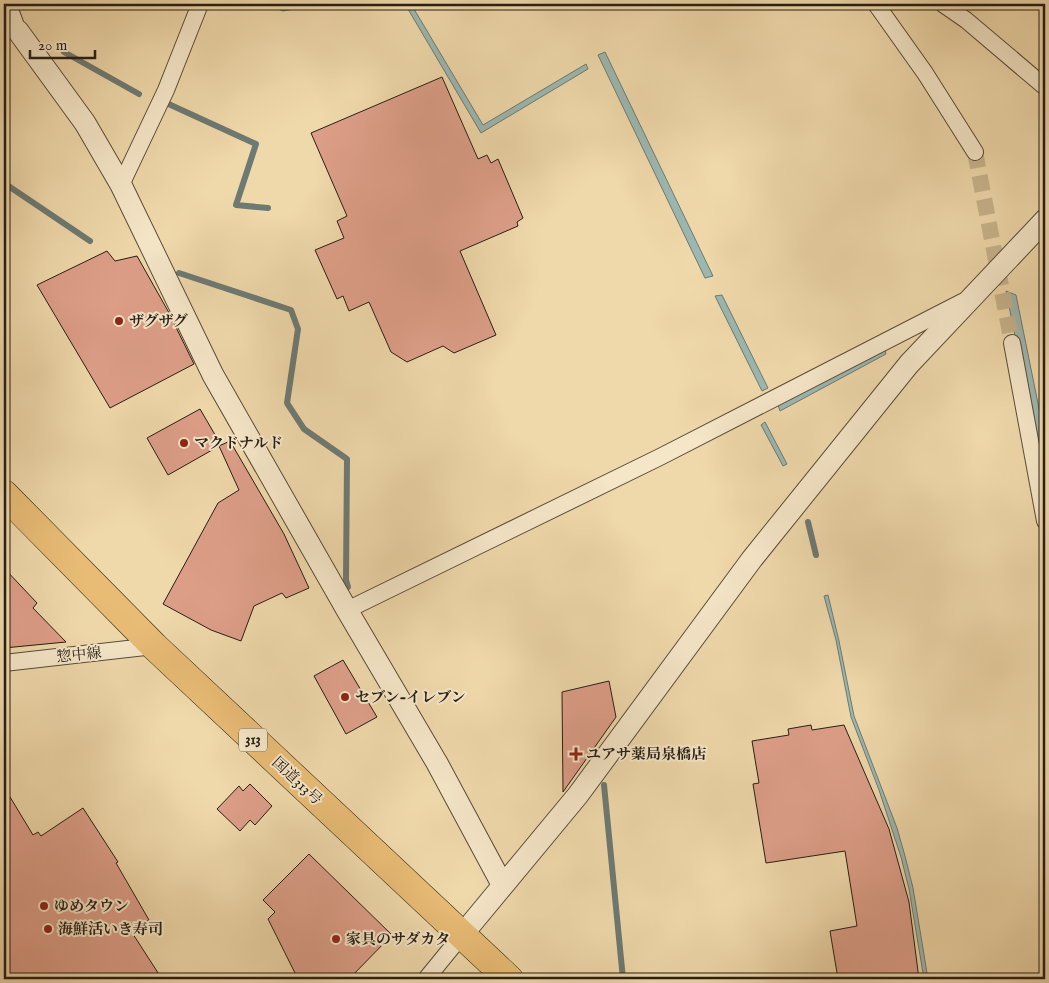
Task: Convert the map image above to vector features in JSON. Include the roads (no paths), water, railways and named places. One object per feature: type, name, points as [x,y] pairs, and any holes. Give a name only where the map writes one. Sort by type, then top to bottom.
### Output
[{"type":"highway","name":"国道313号","points":[[4,494],[154,646],[509,979]]},
{"type":"street","points":[[8,4],[11,26],[85,123],[121,185],[213,375],[437,763],[502,884]]},
{"type":"street","points":[[121,185],[166,90],[200,4]]},
{"type":"street","points":[[876,4],[925,73],[975,152]]},
{"type":"street","points":[[943,4],[966,20],[1045,87]]},
{"type":"street","points":[[426,979],[502,884],[578,795],[752,559],[909,364],[1045,220]]},
{"type":"street","points":[[347,610],[660,457],[973,296]]},
{"type":"street","points":[[1012,343],[1045,521]]},
{"type":"street","name":"惣中線","points":[[4,663],[154,646]]},
{"type":"water","points":[[264,4],[285,6],[320,4],[283,11]]},
{"type":"water","points":[[405,4],[411,4],[483,125],[586,64],[588,69],[481,133]]},
{"type":"water","points":[[605,52],[713,276],[705,278],[598,55]]},
{"type":"water","points":[[1006,291],[1016,295],[1045,438],[1045,487]]},
{"type":"water","points":[[722,295],[768,388],[762,391],[715,296]]},
{"type":"water","points":[[885,350],[886,354],[780,411],[778,405]]},
{"type":"water","points":[[765,422],[787,464],[783,466],[761,425]]},
{"type":"water","points":[[828,595],[854,716],[897,828],[905,856],[913,888],[928,979],[924,979],[909,889],[901,857],[879,790],[851,717],[836,640],[824,596]]},
{"type":"waterway","points":[[64,52],[139,94]]},
{"type":"waterway","points":[[162,101],[256,144],[236,205],[268,208]]},
{"type":"waterway","points":[[4,183],[90,241]]},
{"type":"waterway","points":[[179,273],[291,310],[298,329],[287,403],[304,429],[347,459],[346,580],[348,587]]},
{"type":"waterway","points":[[808,522],[816,555]]},
{"type":"waterway","points":[[604,785],[623,979]]},
{"type":"tunnel","points":[[975,152],[1012,343]]},
{"type":"place","name":"ザグザグ","points":[[119,321]]},
{"type":"place","name":"マクドナルド","points":[[184,443]]},
{"type":"place","name":"セブン-イレブン","points":[[345,697]]},
{"type":"place","name":"ユアサ薬局泉橋店","points":[[576,754]]},
{"type":"place","name":"ゆめタウン","points":[[44,906]]},
{"type":"place","name":"海鮮活いき寿司","points":[[48,929]]},
{"type":"place","name":"家具のサダカタ","points":[[336,939]]}]
